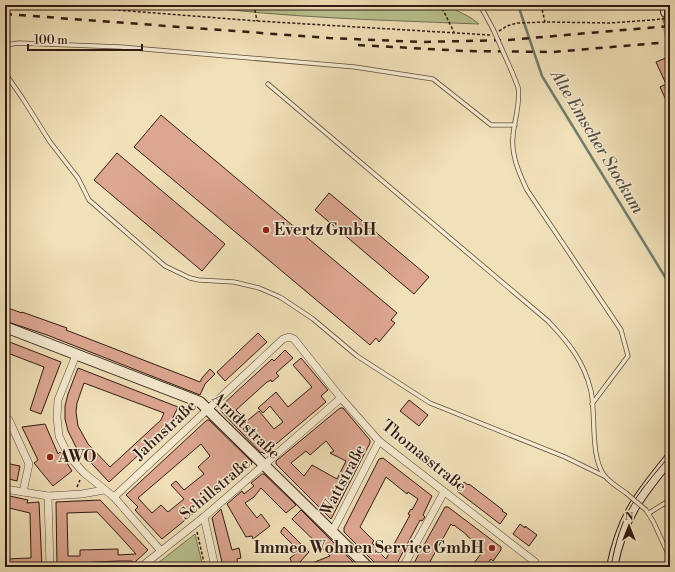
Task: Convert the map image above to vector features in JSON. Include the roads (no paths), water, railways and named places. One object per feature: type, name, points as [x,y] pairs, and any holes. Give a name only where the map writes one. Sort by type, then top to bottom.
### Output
[{"type":"street","name":"Arndtstraße","points":[[5,327],[200,402],[368,567]]},
{"type":"street","name":"Thomasstraße","points":[[289,337],[294,339],[341,398],[379,442],[535,562],[538,567]]},
{"type":"street","name":"Jahnstraße","points":[[114,497],[283,339],[289,337]]},
{"type":"street","points":[[76,355],[58,400],[57,417],[59,436],[68,455],[84,473],[114,497],[161,551]]},
{"type":"street","name":"Schillstraße","points":[[141,567],[204,517],[341,398]]},
{"type":"street","points":[[5,417],[9,420],[28,464],[23,492]]},
{"type":"street","name":"Wattstraße","points":[[332,532],[379,442]]},
{"type":"street","points":[[612,567],[620,535],[630,511],[643,490],[670,458]]},
{"type":"street","points":[[5,489],[48,496],[75,495],[104,490]]},
{"type":"street","points":[[403,567],[444,492]]},
{"type":"street","points":[[48,496],[50,567]]},
{"type":"street","points":[[204,517],[215,567]]},
{"type":"lane","points":[[480,5],[494,31],[518,88],[515,124],[512,136],[513,151],[519,172],[527,190],[621,330],[628,356],[592,404]]},
{"type":"lane","points":[[5,45],[19,43],[121,47],[355,67],[433,79],[491,125],[515,124]]},
{"type":"lane","points":[[5,73],[50,142],[78,178],[89,200],[165,266],[190,278],[198,280],[234,282],[259,288],[280,297],[313,319],[357,356],[430,403],[565,457],[604,476],[647,512],[670,558]]},
{"type":"lane","points":[[268,84],[548,321],[568,342],[583,367],[591,391],[597,458],[604,476]]},
{"type":"lane","points":[[647,512],[670,500]]},
{"type":"waterway","name":"Alte Emscher Stockum","points":[[518,5],[542,76],[670,285]]},
{"type":"tunnel","points":[[666,12],[670,37]]},
{"type":"tram line","points":[[665,5],[664,23],[670,42]]},
{"type":"tram line","points":[[611,567],[620,531],[631,506],[644,487],[670,455]]},
{"type":"railway","points":[[5,14],[329,38],[421,42],[508,40],[670,26]]},
{"type":"railway","points":[[358,45],[465,51],[553,52],[670,42]]},
{"type":"place","name":"Evertz GmbH","points":[[266,230]]},
{"type":"place","name":"AWO","points":[[50,457]]},
{"type":"place","name":"Immeo Wohnen Service GmbH","points":[[492,548]]}]
